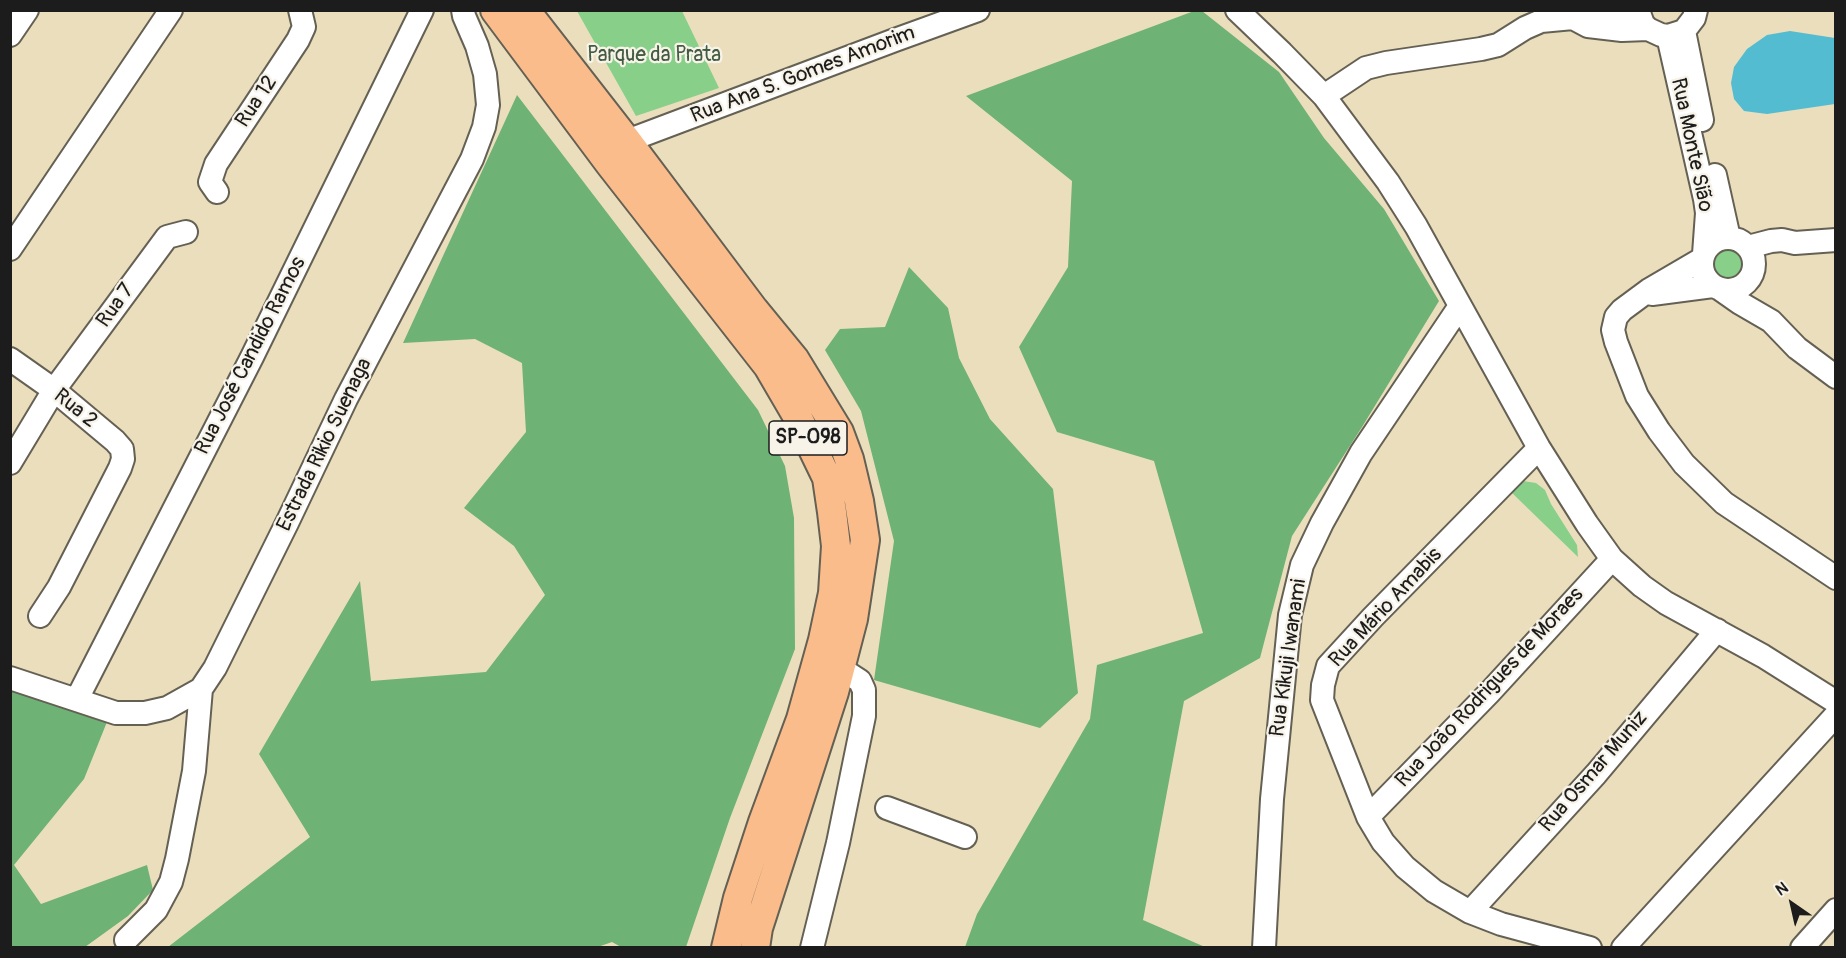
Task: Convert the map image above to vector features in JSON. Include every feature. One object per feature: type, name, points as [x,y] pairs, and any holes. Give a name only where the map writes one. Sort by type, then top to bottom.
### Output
[{"type":"main road","name":"SP-098","points":[[495,10],[644,208],[768,366],[796,414],[826,478],[836,546],[833,593],[826,628],[801,719],[738,898],[726,948]]},
{"type":"main road","name":"SP-098","points":[[525,10],[795,360],[839,432],[849,459],[865,540],[853,619],[793,821],[758,928],[754,948]]},
{"type":"street","points":[[10,35],[27,10]]},
{"type":"street","points":[[10,249],[171,10]]},
{"type":"street","name":"Rua 12","points":[[217,192],[210,182],[216,164],[298,40],[304,27],[300,10]]},
{"type":"street","name":"Rua José Candido Ramos","points":[[77,699],[252,357],[422,10]]},
{"type":"street","name":"Estrada Rikio Suenaga","points":[[10,678],[116,713],[145,712],[167,708],[201,689],[215,668],[346,399],[472,159],[484,127],[488,105],[485,74],[477,46],[464,16],[464,10]]},
{"type":"street","name":"Rua Ana S. Gomes Amorim","points":[[627,141],[978,10]]},
{"type":"street","points":[[1237,10],[1324,96],[1388,182],[1416,226],[1539,448],[1612,559],[1666,603],[1763,656],[1836,702]]},
{"type":"street","points":[[1324,96],[1366,68],[1498,45],[1541,21],[1573,18],[1591,12],[1626,10]]},
{"type":"street","points":[[1573,18],[1588,26],[1622,30],[1659,27],[1694,18],[1696,10]]},
{"type":"street","name":"Rua Monte Sião","points":[[1659,27],[1702,125],[1771,321]]},
{"type":"street","name":"Rua Monte Sião","points":[[1659,27],[1696,158],[1706,206],[1707,230],[1703,257]]},
{"type":"street","name":"Rua 7","points":[[10,463],[54,390],[167,237],[186,232]]},
{"type":"street","points":[[1836,240],[1795,243],[1784,250],[1746,255],[1722,239],[1712,244],[1703,257],[1654,286],[1622,310],[1616,317],[1613,330],[1637,396],[1659,431],[1684,464],[1724,503],[1836,578]]},
{"type":"street","points":[[1636,299],[1669,291],[1716,287],[1728,290],[1737,289],[1744,285],[1746,255]]},
{"type":"street","points":[[1703,257],[1703,273],[1716,287]]},
{"type":"street","name":"Rua Monte Sião","points":[[1716,287],[1771,321],[1797,348],[1836,377]]},
{"type":"street","name":"Rua Kikuji Iwanami","points":[[1264,948],[1272,799],[1290,615],[1302,565],[1322,523],[1361,453],[1460,306]]},
{"type":"street","name":"Rua 2","points":[[10,359],[54,390],[122,449],[123,459],[120,468],[59,587],[40,616]]},
{"type":"street","name":"Rua Mário Amabis","points":[[1539,448],[1328,666],[1322,700],[1368,817],[1383,842],[1405,867],[1434,891],[1470,912],[1501,924],[1590,948]]},
{"type":"street","name":"Rua João Rodrigues de Moraes","points":[[1368,817],[1489,693],[1612,559]]},
{"type":"street","name":"Rua Osmar Muniz","points":[[1470,912],[1596,774],[1717,630]]},
{"type":"street","points":[[812,948],[838,843],[864,716],[864,690],[860,681],[840,668]]},
{"type":"street","points":[[126,940],[156,910],[171,882],[194,771],[201,689]]},
{"type":"street","points":[[1623,948],[1836,715]]},
{"type":"street","points":[[887,808],[965,837]]},
{"type":"street","points":[[1802,948],[1836,910]]},
{"type":"green space","name":"Parque da Prata","points":[[577,11],[682,11],[719,88],[636,116]]},
{"type":"green space","points":[[1194,11],[1202,11],[1279,72],[1324,138],[1384,209],[1439,301],[1292,536],[1260,658],[1184,701],[1143,920],[1205,947],[965,947],[977,914],[1090,719],[1097,665],[1203,633],[1154,461],[1057,432],[1019,347],[1068,267],[1072,181],[966,96]]},
{"type":"green space","points":[[517,95],[758,410],[785,466],[794,518],[795,649],[730,818],[686,947],[621,947],[612,942],[595,948],[168,947],[310,837],[259,754],[360,581],[371,681],[486,672],[545,595],[514,546],[464,508],[526,432],[522,363],[475,339],[403,343]]},
{"type":"green space","points":[[1731,241],[1745,251],[1748,268],[1745,276],[1729,285],[1713,279],[1706,261],[1716,246]]},
{"type":"green space","points":[[909,267],[948,308],[959,358],[990,419],[1053,489],[1078,693],[1040,728],[874,680],[894,541],[861,411],[825,350],[840,329],[885,327]]},
{"type":"green space","points":[[1523,481],[1536,483],[1545,490],[1551,504],[1577,545],[1578,557],[1510,491]]},
{"type":"green space","points":[[10,670],[115,702],[84,779],[14,865],[41,904],[147,865],[153,890],[128,916],[85,947],[11,947]]},
{"type":"water","points":[[1790,31],[1835,38],[1835,104],[1767,114],[1744,111],[1734,99],[1731,83],[1734,67],[1747,49],[1767,35]]}]
